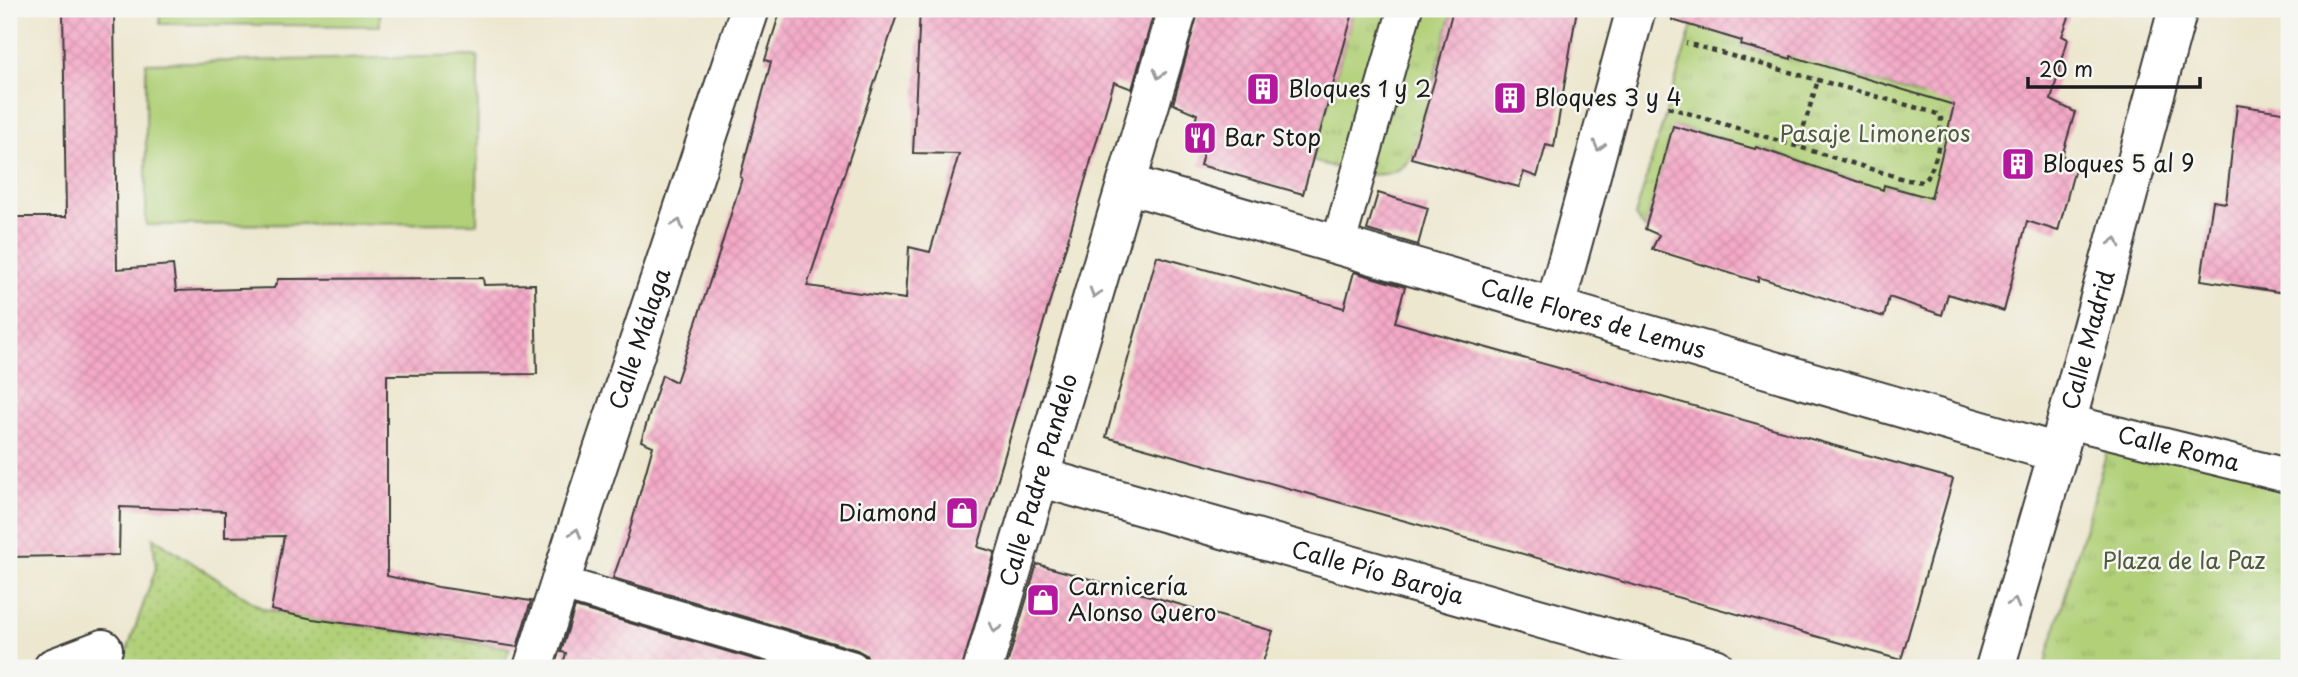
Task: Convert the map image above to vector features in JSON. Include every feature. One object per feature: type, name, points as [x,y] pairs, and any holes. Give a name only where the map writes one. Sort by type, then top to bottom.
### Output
[{"type":"street","name":"Calle Málaga","points":[[533,668],[750,9]]},
{"type":"street","name":"Calle Padre Pandelo","points":[[983,668],[1178,9]]},
{"type":"street","points":[[1338,245],[1405,9]]},
{"type":"street","points":[[1555,307],[1636,9]]},
{"type":"street","name":"Calle Madrid","points":[[1995,668],[2062,437],[2178,9]]},
{"type":"street","name":"Calle Flores de Lemus","points":[[1127,184],[1555,307],[2062,437]]},
{"type":"street","name":"Calle Roma","points":[[2062,437],[2289,476]]},
{"type":"street","name":"Calle Pío Baroja","points":[[1039,477],[1647,659],[1716,668]]},
{"type":"street","points":[[560,583],[852,668]]},
{"type":"street","points":[[53,668],[103,649]]},
{"type":"path","points":[[1668,107],[1907,180],[1923,182],[1930,175],[1941,129],[1941,117],[1932,112],[1686,43]]},
{"type":"path","points":[[1798,146],[1818,80]]},
{"type":"green space","points":[[160,9],[380,9],[380,26],[160,24]]},
{"type":"green space","points":[[1341,9],[1453,9],[1434,78],[1461,87],[1426,109],[1411,156],[1403,166],[1393,172],[1366,174],[1312,161],[1353,13]]},
{"type":"green space","name":"Pasaje Limoneros","points":[[1697,9],[1751,9],[1741,46],[1790,59],[1797,30],[1825,66],[1921,96],[1960,81],[1933,199],[1885,185],[1875,213],[1853,180],[1757,147],[1747,175],[1715,169],[1724,140],[1674,126],[1645,229],[1635,216]]},
{"type":"green space","points":[[478,56],[477,223],[146,225],[146,63]]},
{"type":"green space","name":"Plaza de la Paz","points":[[2112,434],[2289,469],[2289,668],[2044,668]]},
{"type":"green space","points":[[153,537],[263,609],[510,648],[502,668],[121,668],[156,568]]},
{"type":"building","points":[[63,9],[114,9],[117,269],[173,265],[176,291],[274,288],[278,279],[483,278],[484,285],[535,284],[537,374],[387,375],[387,576],[438,587],[531,601],[517,647],[313,619],[271,610],[284,536],[225,537],[225,511],[120,507],[119,555],[9,557],[9,217],[66,217]]},
{"type":"building","points":[[781,9],[899,9],[807,286],[906,299],[909,247],[930,252],[959,154],[913,153],[920,9],[1155,9],[1132,89],[1114,82],[978,547],[995,552],[962,668],[871,668],[866,655],[857,650],[613,578],[628,536],[653,446],[641,441],[662,375],[676,382],[716,263],[742,178],[740,177],[771,62],[765,60]]},
{"type":"building","name":"Bloques 1 y 2","points":[[1199,9],[1354,9],[1303,194],[1200,165],[1204,150],[1189,146],[1197,114],[1173,104]]},
{"type":"building","name":"Bloques 3 y 4","points":[[1453,9],[1577,9],[1554,147],[1546,145],[1537,177],[1524,172],[1519,187],[1411,158]]},
{"type":"building","name":"Bloques 5 al 9","points":[[1673,9],[2072,9],[2062,36],[2068,39],[2051,100],[2075,112],[2062,156],[2077,161],[2058,231],[2027,221],[2004,311],[1948,294],[1942,315],[1889,297],[1884,317],[1758,277],[1758,282],[1652,249],[1659,235],[1645,229],[1673,126],[1755,149],[1756,147],[1883,190],[1884,185],[1931,198],[1954,105],[1791,56],[1791,59],[1741,45],[1742,41],[1672,20]]},
{"type":"building","points":[[2237,105],[2289,113],[2289,266],[2285,293],[2201,280],[2213,201],[2226,203]]},
{"type":"building","points":[[1378,193],[1428,208],[1418,245],[1367,230]]},
{"type":"building","points":[[1157,256],[1344,308],[1354,272],[1405,287],[1395,322],[1953,479],[1901,660],[1106,437]]},
{"type":"building","points":[[1037,564],[1273,631],[1261,668],[1006,668]]},
{"type":"building","points":[[575,607],[784,668],[562,668],[566,653],[561,652]]},
{"type":"place","name":"Bloques 1 y 2","points":[[1263,89]]},
{"type":"place","name":"Bloques 3 y 4","points":[[1510,98]]},
{"type":"place","name":"Bar Stop","points":[[1200,138]]},
{"type":"place","name":"Bloques 5 al 9","points":[[2018,164]]},
{"type":"place","name":"Diamond","points":[[962,513]]},
{"type":"place","name":"Carnicería Alonso Quero","points":[[1043,600]]}]
